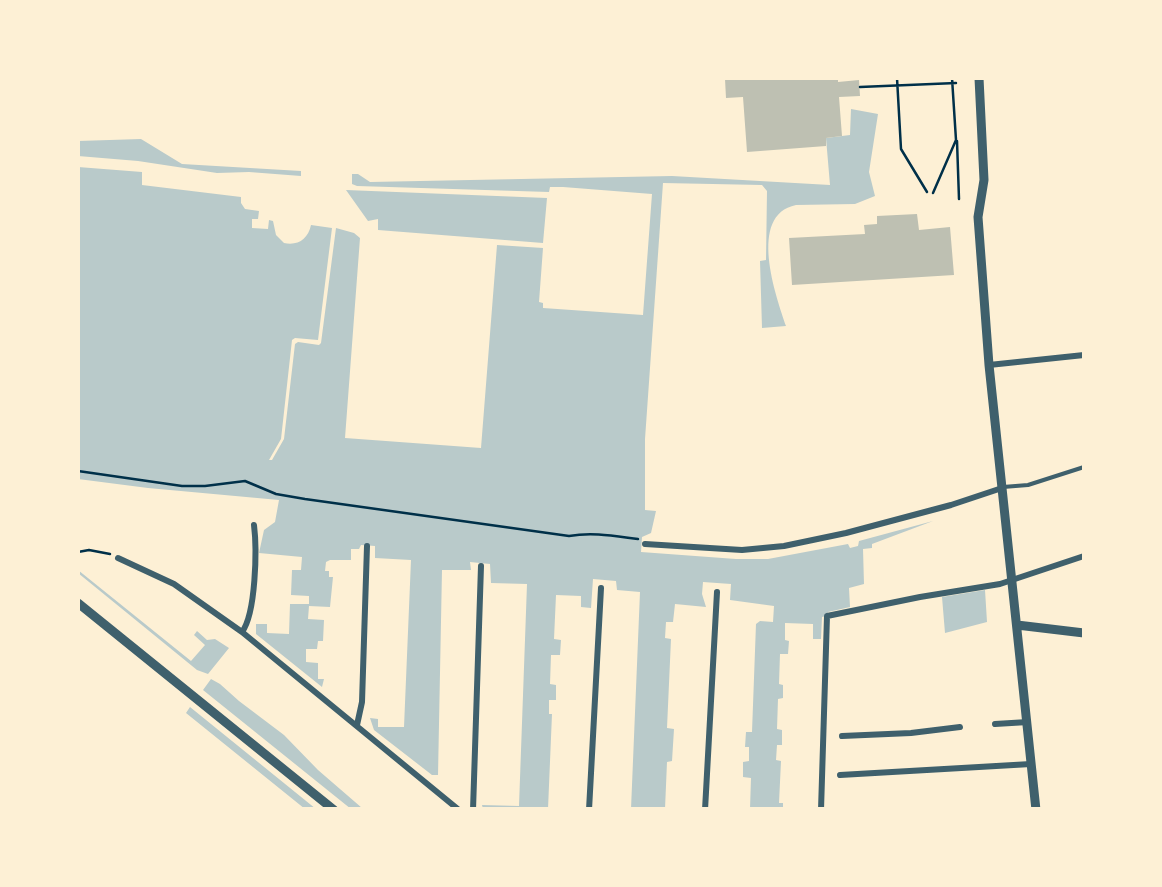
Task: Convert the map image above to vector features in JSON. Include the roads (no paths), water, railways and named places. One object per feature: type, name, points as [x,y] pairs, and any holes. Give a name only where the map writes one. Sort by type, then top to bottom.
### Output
[{"type":"street","points":[[979,78],[984,189],[978,217],[989,365],[1036,810]]},
{"type":"street","points":[[989,365],[1084,354]]},
{"type":"street","points":[[642,541],[742,550],[784,546],[898,519],[1003,487]]},
{"type":"street","points":[[242,632],[252,610],[254,524]]},
{"type":"street","points":[[357,725],[362,702],[367,546]]},
{"type":"street","points":[[821,810],[827,616],[1000,584],[1084,556]]},
{"type":"street","points":[[118,558],[174,584],[242,632],[459,810]]},
{"type":"street","points":[[474,810],[482,566]]},
{"type":"street","points":[[589,810],[601,588]]},
{"type":"street","points":[[705,810],[717,592]]},
{"type":"street","points":[[78,603],[334,810]]},
{"type":"street","points":[[1017,625],[1084,633]]},
{"type":"street","points":[[995,724],[1028,722]]},
{"type":"street","points":[[842,736],[960,727]]},
{"type":"street","points":[[840,776],[1032,764]]},
{"type":"lane","points":[[1003,487],[1028,485],[1084,467]]}]
